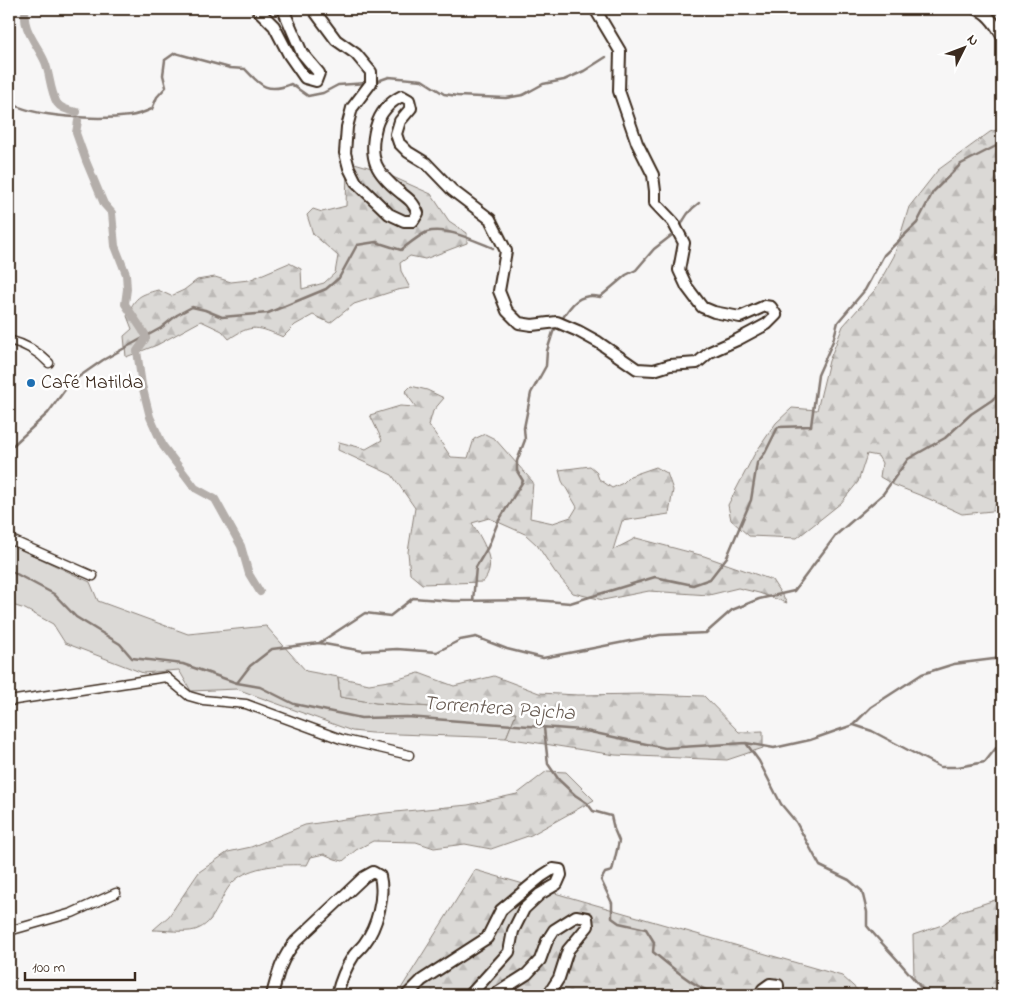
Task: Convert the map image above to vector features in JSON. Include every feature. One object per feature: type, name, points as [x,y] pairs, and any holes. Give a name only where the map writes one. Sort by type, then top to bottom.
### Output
[{"type":"street","points":[[257,9],[274,26],[289,55],[305,78],[316,81],[319,73],[302,53],[283,9]]},
{"type":"street","points":[[314,9],[336,40],[356,54],[371,72],[371,83],[352,108],[347,127],[345,153],[349,168],[356,182],[389,214],[404,221],[413,221],[418,213],[413,202],[379,172],[372,151],[379,116],[392,101],[402,96],[409,100],[411,108],[400,120],[396,134],[399,143],[408,152],[426,162],[452,190],[490,219],[506,251],[499,291],[508,311],[519,323],[532,325],[557,322],[585,335],[636,369],[654,370],[670,365],[697,363],[710,352],[767,324],[776,315],[771,307],[765,306],[740,317],[714,312],[702,307],[687,287],[679,270],[684,243],[673,222],[655,203],[653,175],[637,144],[619,91],[620,51],[595,9]]},
{"type":"street","points":[[976,9],[979,9],[988,16],[1002,36]]},
{"type":"street","points":[[9,340],[29,347],[42,355],[49,363]]},
{"type":"street","points":[[9,539],[93,576]]},
{"type":"street","points":[[9,701],[166,676],[188,696],[203,700],[246,704],[341,739],[409,755]]},
{"type":"street","points":[[407,995],[422,980],[487,938],[501,910],[542,876],[553,869],[560,870],[561,875],[558,884],[540,894],[524,909],[513,930],[509,952],[470,995]]},
{"type":"street","points":[[272,995],[286,952],[364,877],[373,872],[380,876],[382,887],[374,926],[365,943],[354,955],[345,971],[337,995]]},
{"type":"street","points":[[9,931],[72,913],[116,893]]},
{"type":"street","points":[[494,995],[527,974],[540,960],[547,941],[554,930],[576,916],[587,918],[588,926],[568,950],[559,978],[548,995]]},
{"type":"street","points":[[760,995],[763,989],[770,984],[778,985],[778,995]]},
{"type":"green space","points":[[1002,128],[1002,510],[962,514],[894,485],[880,477],[882,463],[878,456],[867,454],[858,482],[841,503],[797,538],[749,536],[731,520],[728,505],[754,455],[776,423],[792,408],[817,410],[829,361],[843,326],[875,290],[894,256],[909,207],[938,170],[990,132]]},
{"type":"green space","points":[[351,162],[375,169],[431,194],[449,221],[467,233],[467,243],[425,259],[410,256],[400,263],[401,271],[410,288],[397,290],[354,304],[330,323],[313,315],[295,325],[283,337],[256,328],[244,331],[229,339],[222,331],[201,321],[157,345],[126,357],[124,336],[132,329],[127,316],[135,301],[146,294],[158,290],[171,296],[184,290],[197,280],[215,277],[231,282],[249,280],[289,263],[301,269],[302,289],[324,283],[335,273],[338,256],[313,234],[307,215],[313,209],[322,212],[346,206],[347,170]]},
{"type":"green space","points":[[411,386],[427,390],[444,398],[433,411],[429,425],[451,457],[468,458],[474,439],[485,434],[495,439],[533,482],[530,518],[553,523],[571,517],[577,507],[562,481],[559,470],[590,466],[596,471],[599,479],[612,488],[623,483],[630,476],[656,467],[667,473],[673,490],[669,514],[622,521],[613,550],[636,538],[704,556],[772,580],[787,603],[738,588],[709,595],[649,591],[603,600],[573,593],[555,572],[537,545],[525,534],[489,518],[472,523],[484,544],[489,560],[488,575],[483,582],[422,584],[410,574],[408,552],[415,508],[392,475],[338,450],[339,442],[366,449],[382,440],[370,415],[400,406],[416,407],[405,392]]},
{"type":"green space","points":[[9,544],[90,582],[98,601],[188,634],[266,626],[306,671],[338,677],[340,697],[376,703],[516,713],[506,738],[371,733],[352,731],[237,689],[191,691],[179,670],[143,673],[65,643],[53,624],[25,609],[9,604]]},
{"type":"green space","points":[[419,673],[454,686],[494,676],[539,693],[704,696],[739,732],[763,731],[763,748],[727,760],[615,755],[506,738],[516,713],[376,703],[340,697],[338,677],[369,684],[395,680]]},
{"type":"green space","points":[[547,771],[566,772],[594,800],[531,835],[491,849],[465,844],[434,848],[416,842],[373,841],[356,850],[343,861],[324,854],[311,857],[307,865],[278,865],[258,869],[240,876],[233,882],[209,922],[203,927],[186,931],[153,930],[169,916],[199,872],[228,852],[251,847],[305,825],[385,813],[468,805],[517,794]]},
{"type":"green space","points":[[475,870],[842,976],[863,995],[397,995]]},
{"type":"green space","points":[[1002,899],[1002,995],[930,995],[914,978],[913,935],[942,925],[961,911]]},
{"type":"waterway","points":[[26,9],[25,22],[45,62],[57,103],[63,108],[77,112]]},
{"type":"waterway","points":[[9,102],[34,112],[50,115],[102,118],[139,114],[152,109],[157,97],[166,87],[163,75],[165,60],[175,53],[230,68],[245,69],[255,80],[265,86],[276,88],[291,84],[308,96],[323,93],[338,85],[367,83]]},
{"type":"waterway","points":[[375,82],[389,77],[422,80],[444,94],[506,98],[523,95],[543,84],[564,80],[584,71],[606,57]]},
{"type":"waterway","points":[[78,121],[76,133],[86,161],[104,204],[112,213],[115,246],[126,274],[125,304],[145,334]]},
{"type":"waterway","points":[[319,643],[365,613],[390,616],[413,598],[453,601],[536,600],[570,603],[655,577],[693,585],[710,579],[727,557],[751,500],[757,463],[765,453],[778,427],[811,426],[818,375],[833,341],[838,322],[865,290],[884,255],[917,223],[933,192],[961,164],[1002,143]]},
{"type":"waterway","points":[[680,228],[687,214],[699,203]]},
{"type":"waterway","points":[[9,449],[48,413],[70,383],[103,360],[161,328],[177,315],[192,307],[222,317],[268,313],[326,289],[339,278],[357,245],[376,242],[401,250],[427,232],[443,231],[460,235],[493,248]]},
{"type":"waterway","points":[[561,321],[568,309],[577,301],[587,296],[600,297],[626,275],[636,270],[654,249],[676,232]]},
{"type":"waterway","points":[[473,601],[476,567],[488,547],[498,522],[523,481],[517,471],[517,461],[525,440],[524,428],[531,393],[546,366],[547,351],[553,332],[558,325]]},
{"type":"waterway","points":[[146,338],[137,351],[142,385],[150,417],[163,446],[195,488],[215,499],[241,546],[249,574],[260,592]]},
{"type":"waterway","points":[[237,683],[250,666],[272,649],[319,643],[363,651],[397,649],[437,652],[460,640],[476,637],[507,649],[543,658],[660,635],[706,633],[732,610],[759,599],[794,591],[836,535],[883,494],[908,459],[945,438],[971,414],[992,400],[1002,390]]},
{"type":"waterway","name":"Torrentera Pajcha","points":[[9,570],[54,594],[76,617],[120,644],[132,658],[183,664],[237,683],[260,687],[294,704],[361,718],[407,717],[581,730],[665,748],[746,743],[774,748],[810,740],[853,725],[871,707],[922,674],[954,664],[1002,658]]},
{"type":"waterway","points":[[854,725],[872,731],[940,767],[958,767],[985,762],[996,748],[1002,751]]},
{"type":"waterway","points":[[544,728],[548,764],[559,780],[587,803],[593,811],[611,816],[619,841],[612,871],[605,873],[601,880],[612,903],[612,918],[619,923],[646,929],[654,942],[653,952],[693,983],[706,990],[725,995]]},
{"type":"waterway","points":[[746,743],[759,761],[781,804],[796,822],[820,866],[849,880],[862,891],[867,912],[867,926],[926,995]]},
{"type":"place","name":"Café Matilda","points":[[31,383]]}]
